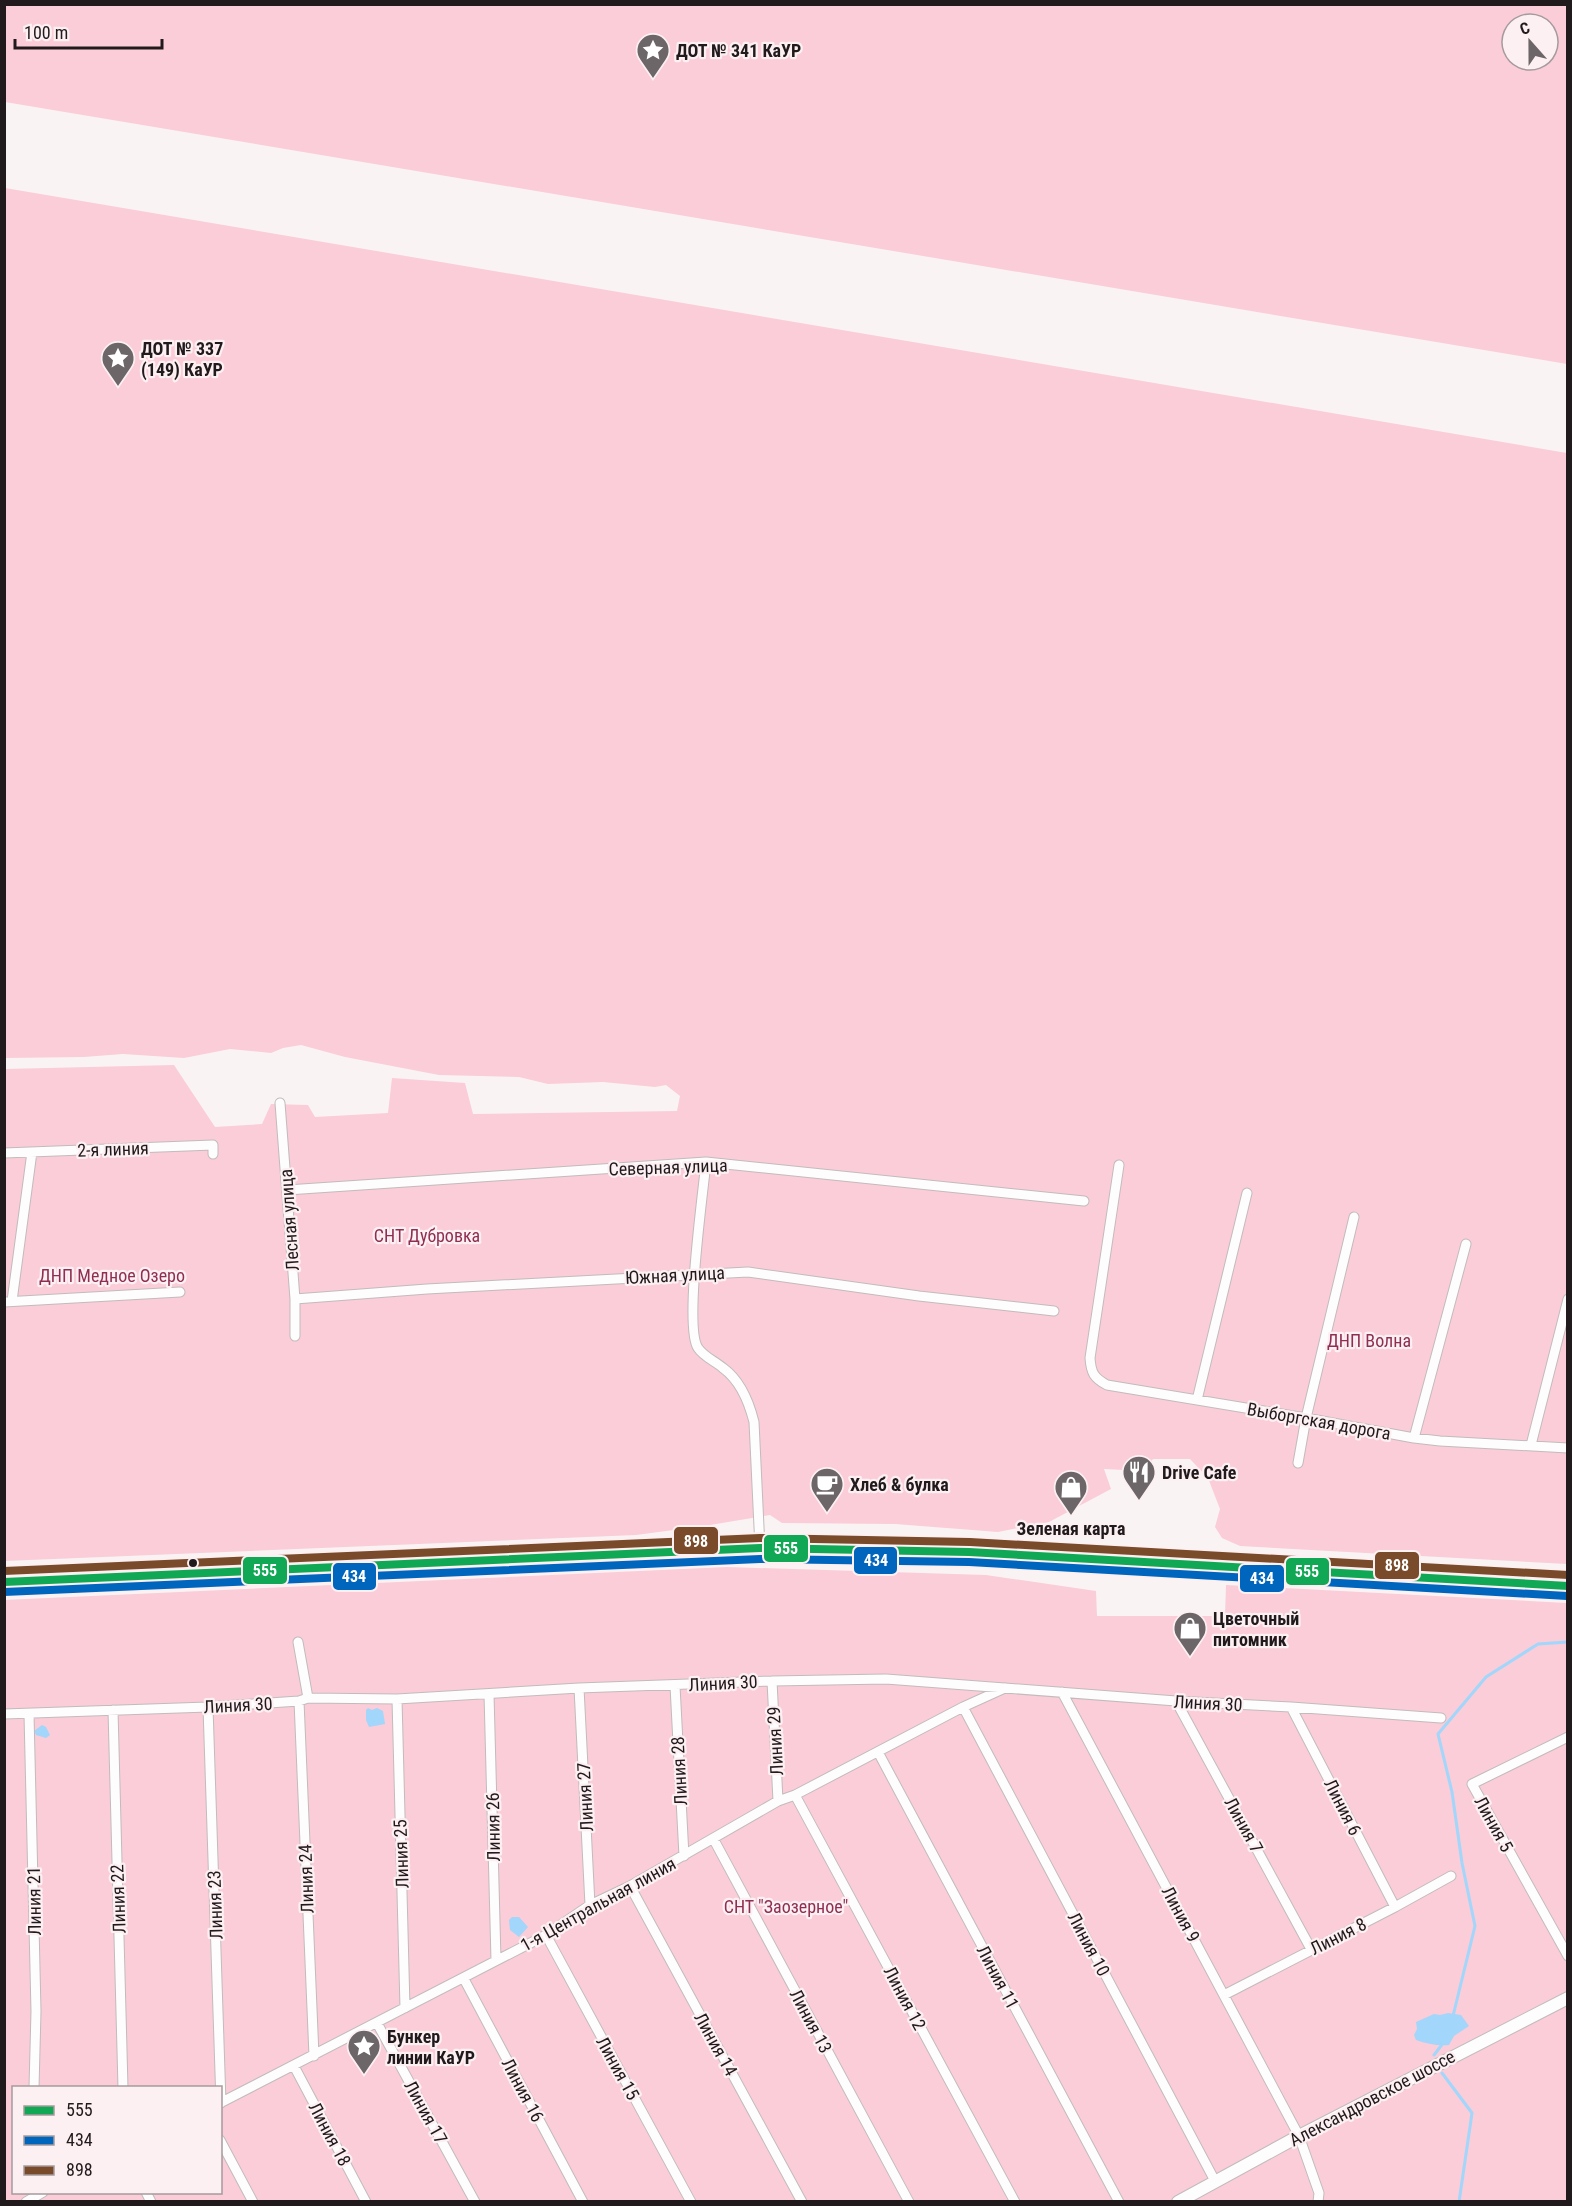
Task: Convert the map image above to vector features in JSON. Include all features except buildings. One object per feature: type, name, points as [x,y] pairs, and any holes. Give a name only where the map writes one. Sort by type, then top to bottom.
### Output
[{"type":"main road","points":[[4,1582],[760,1548],[980,1553],[1568,1586]]},
{"type":"street","name":"Лесная улица","points":[[280,1103],[295,1299],[295,1336]]},
{"type":"street","name":"2-я линия","points":[[4,1153],[213,1145],[213,1154]]},
{"type":"street","points":[[32,1152],[8,1301],[180,1292]]},
{"type":"street","name":"Северная улица","points":[[287,1190],[706,1162],[1084,1201]]},
{"type":"street","points":[[706,1162],[694,1273],[693,1336],[698,1348],[724,1369],[742,1389],[749,1402],[754,1422],[760,1548]]},
{"type":"street","name":"Выборгская дорога","points":[[1119,1165],[1090,1358],[1091,1371],[1096,1380],[1107,1385],[1414,1438],[1568,1448]]},
{"type":"street","points":[[1197,1400],[1247,1193]]},
{"type":"street","points":[[1298,1463],[1306,1418],[1354,1217]]},
{"type":"street","points":[[1414,1438],[1466,1244]]},
{"type":"street","name":"Южная улица","points":[[295,1299],[427,1288],[748,1272],[919,1296],[1054,1311]]},
{"type":"street","points":[[1531,1446],[1568,1299]]},
{"type":"street","name":"Линия 24","points":[[298,1642],[304,1699],[314,2056]]},
{"type":"street","name":"Линия 30","points":[[4,1714],[208,1707],[304,1699],[397,1700],[579,1688],[772,1681],[886,1680],[1442,1718]]},
{"type":"street","name":"Линия 29","points":[[772,1681],[778,1802]]},
{"type":"street","name":"Линия 28","points":[[675,1686],[684,1856]]},
{"type":"street","name":"Линия 27","points":[[579,1688],[590,1905]]},
{"type":"street","name":"1-я Центральная линия","points":[[222,2102],[546,1935],[590,1905],[714,1840],[778,1802],[963,1707],[1008,1688]]},
{"type":"street","name":"Линия 9","points":[[1062,1692],[1299,2136],[1319,2193],[1318,2202]]},
{"type":"street","name":"Линия 26","points":[[489,1694],[496,1960]]},
{"type":"street","name":"Линия 25","points":[[397,1700],[405,2008]]},
{"type":"street","name":"Линия 7","points":[[1176,1701],[1311,1949]]},
{"type":"street","name":"Линия 23","points":[[208,1707],[220,2086]]},
{"type":"street","name":"Линия 10","points":[[963,1707],[1215,2181]]},
{"type":"street","name":"Линия 6","points":[[1291,1707],[1395,1907]]},
{"type":"street","name":"Линия 22","points":[[113,1710],[123,2086]]},
{"type":"street","name":"Линия 21","points":[[29,1714],[36,2011],[34,2086]]},
{"type":"street","name":"Линия 5","points":[[1566,1742],[1472,1784],[1568,1956]]},
{"type":"street","name":"Линия 11","points":[[878,1752],[1119,2202]]},
{"type":"street","name":"Линия 12","points":[[795,1795],[1015,2202]]},
{"type":"street","name":"Линия 13","points":[[714,1840],[909,2202]]},
{"type":"street","name":"Линия 8","points":[[1224,1995],[1451,1876]]},
{"type":"street","name":"Линия 14","points":[[630,1886],[802,2202]]},
{"type":"street","name":"Линия 15","points":[[546,1935],[691,2202]]},
{"type":"street","name":"Линия 16","points":[[464,1979],[583,2202]]},
{"type":"street","name":"Александровское шоссе","points":[[1179,2201],[1299,2136],[1568,1998]]},
{"type":"street","name":"Линия 17","points":[[377,2023],[475,2202]]},
{"type":"street","name":"Линия 18","points":[[294,2066],[366,2202]]},
{"type":"street","points":[[222,2144],[254,2202]]},
{"type":"street","points":[[26,2202],[40,2195]]},
{"type":"green space","points":[[4,5],[1567,5],[1567,364],[5,102]]},
{"type":"green space","points":[[5,188],[1567,453],[1567,1564],[1240,1546],[1222,1538],[1215,1527],[1220,1509],[1208,1478],[1190,1459],[1153,1459],[1144,1471],[1104,1469],[1111,1489],[1049,1522],[998,1532],[895,1524],[782,1523],[770,1515],[636,1535],[5,1561],[5,1069],[174,1065],[215,1127],[262,1124],[271,1104],[308,1105],[315,1117],[388,1113],[392,1078],[465,1083],[473,1114],[677,1111],[680,1096],[666,1085],[655,1087],[603,1082],[548,1084],[519,1077],[439,1075],[345,1057],[301,1045],[271,1053],[230,1049],[184,1058],[123,1054],[5,1058]]},
{"type":"green space","name":"СНТ \"Заозерное\"","points":[[727,1567],[986,1575],[1096,1591],[1097,1616],[1225,1616],[1226,1585],[1567,1603],[1567,2201],[5,2201],[4,1600]]},
{"type":"water","points":[[368,1708],[383,1711],[385,1724],[369,1727],[366,1720]]},
{"type":"water","points":[[42,1725],[46,1727],[50,1735],[46,1738],[36,1735],[34,1731]]},
{"type":"water","points":[[512,1917],[519,1917],[528,1927],[519,1937],[510,1930],[509,1920]]},
{"type":"water","points":[[1434,2014],[1461,2015],[1469,2026],[1454,2036],[1449,2045],[1416,2040],[1414,2035],[1417,2029],[1416,2022]]},
{"type":"waterway","points":[[1453,2016],[1475,1926],[1462,1863],[1452,1792],[1438,1734],[1486,1677],[1538,1644],[1568,1642]]},
{"type":"waterway","points":[[1434,2055],[1444,2042]]},
{"type":"waterway","points":[[1442,2073],[1472,2113],[1459,2202]]},
{"type":"transit line","name":"898","points":[[4,1571],[760,1538],[970,1542],[1568,1575]]},
{"type":"transit line","name":"555","points":[[4,1582],[760,1548],[969,1552],[1568,1586]]},
{"type":"transit line","name":"434","points":[[4,1592],[760,1559],[969,1562],[1567,1596]]},
{"type":"place","name":"ДОТ № 341 КаУР","points":[[653,79]]},
{"type":"place","name":"ДОТ № 337 (149) КаУР","points":[[118,387]]},
{"type":"place","name":"Drive Cafe","points":[[1139,1501]]},
{"type":"place","name":"Хлеб & булка","points":[[827,1513]]},
{"type":"place","name":"Зеленая карта","points":[[1071,1516]]},
{"type":"place","name":"Цветочный питомник","points":[[1190,1657]]},
{"type":"place","name":"Бункер линии КаУР","points":[[364,2075]]},
{"type":"park label","name":"СНТ Дубровка","points":[[427,1235]]},
{"type":"park label","name":"ДНП Медное Озеро","points":[[112,1275]]},
{"type":"park label","name":"ДНП Волна","points":[[1369,1340]]}]
